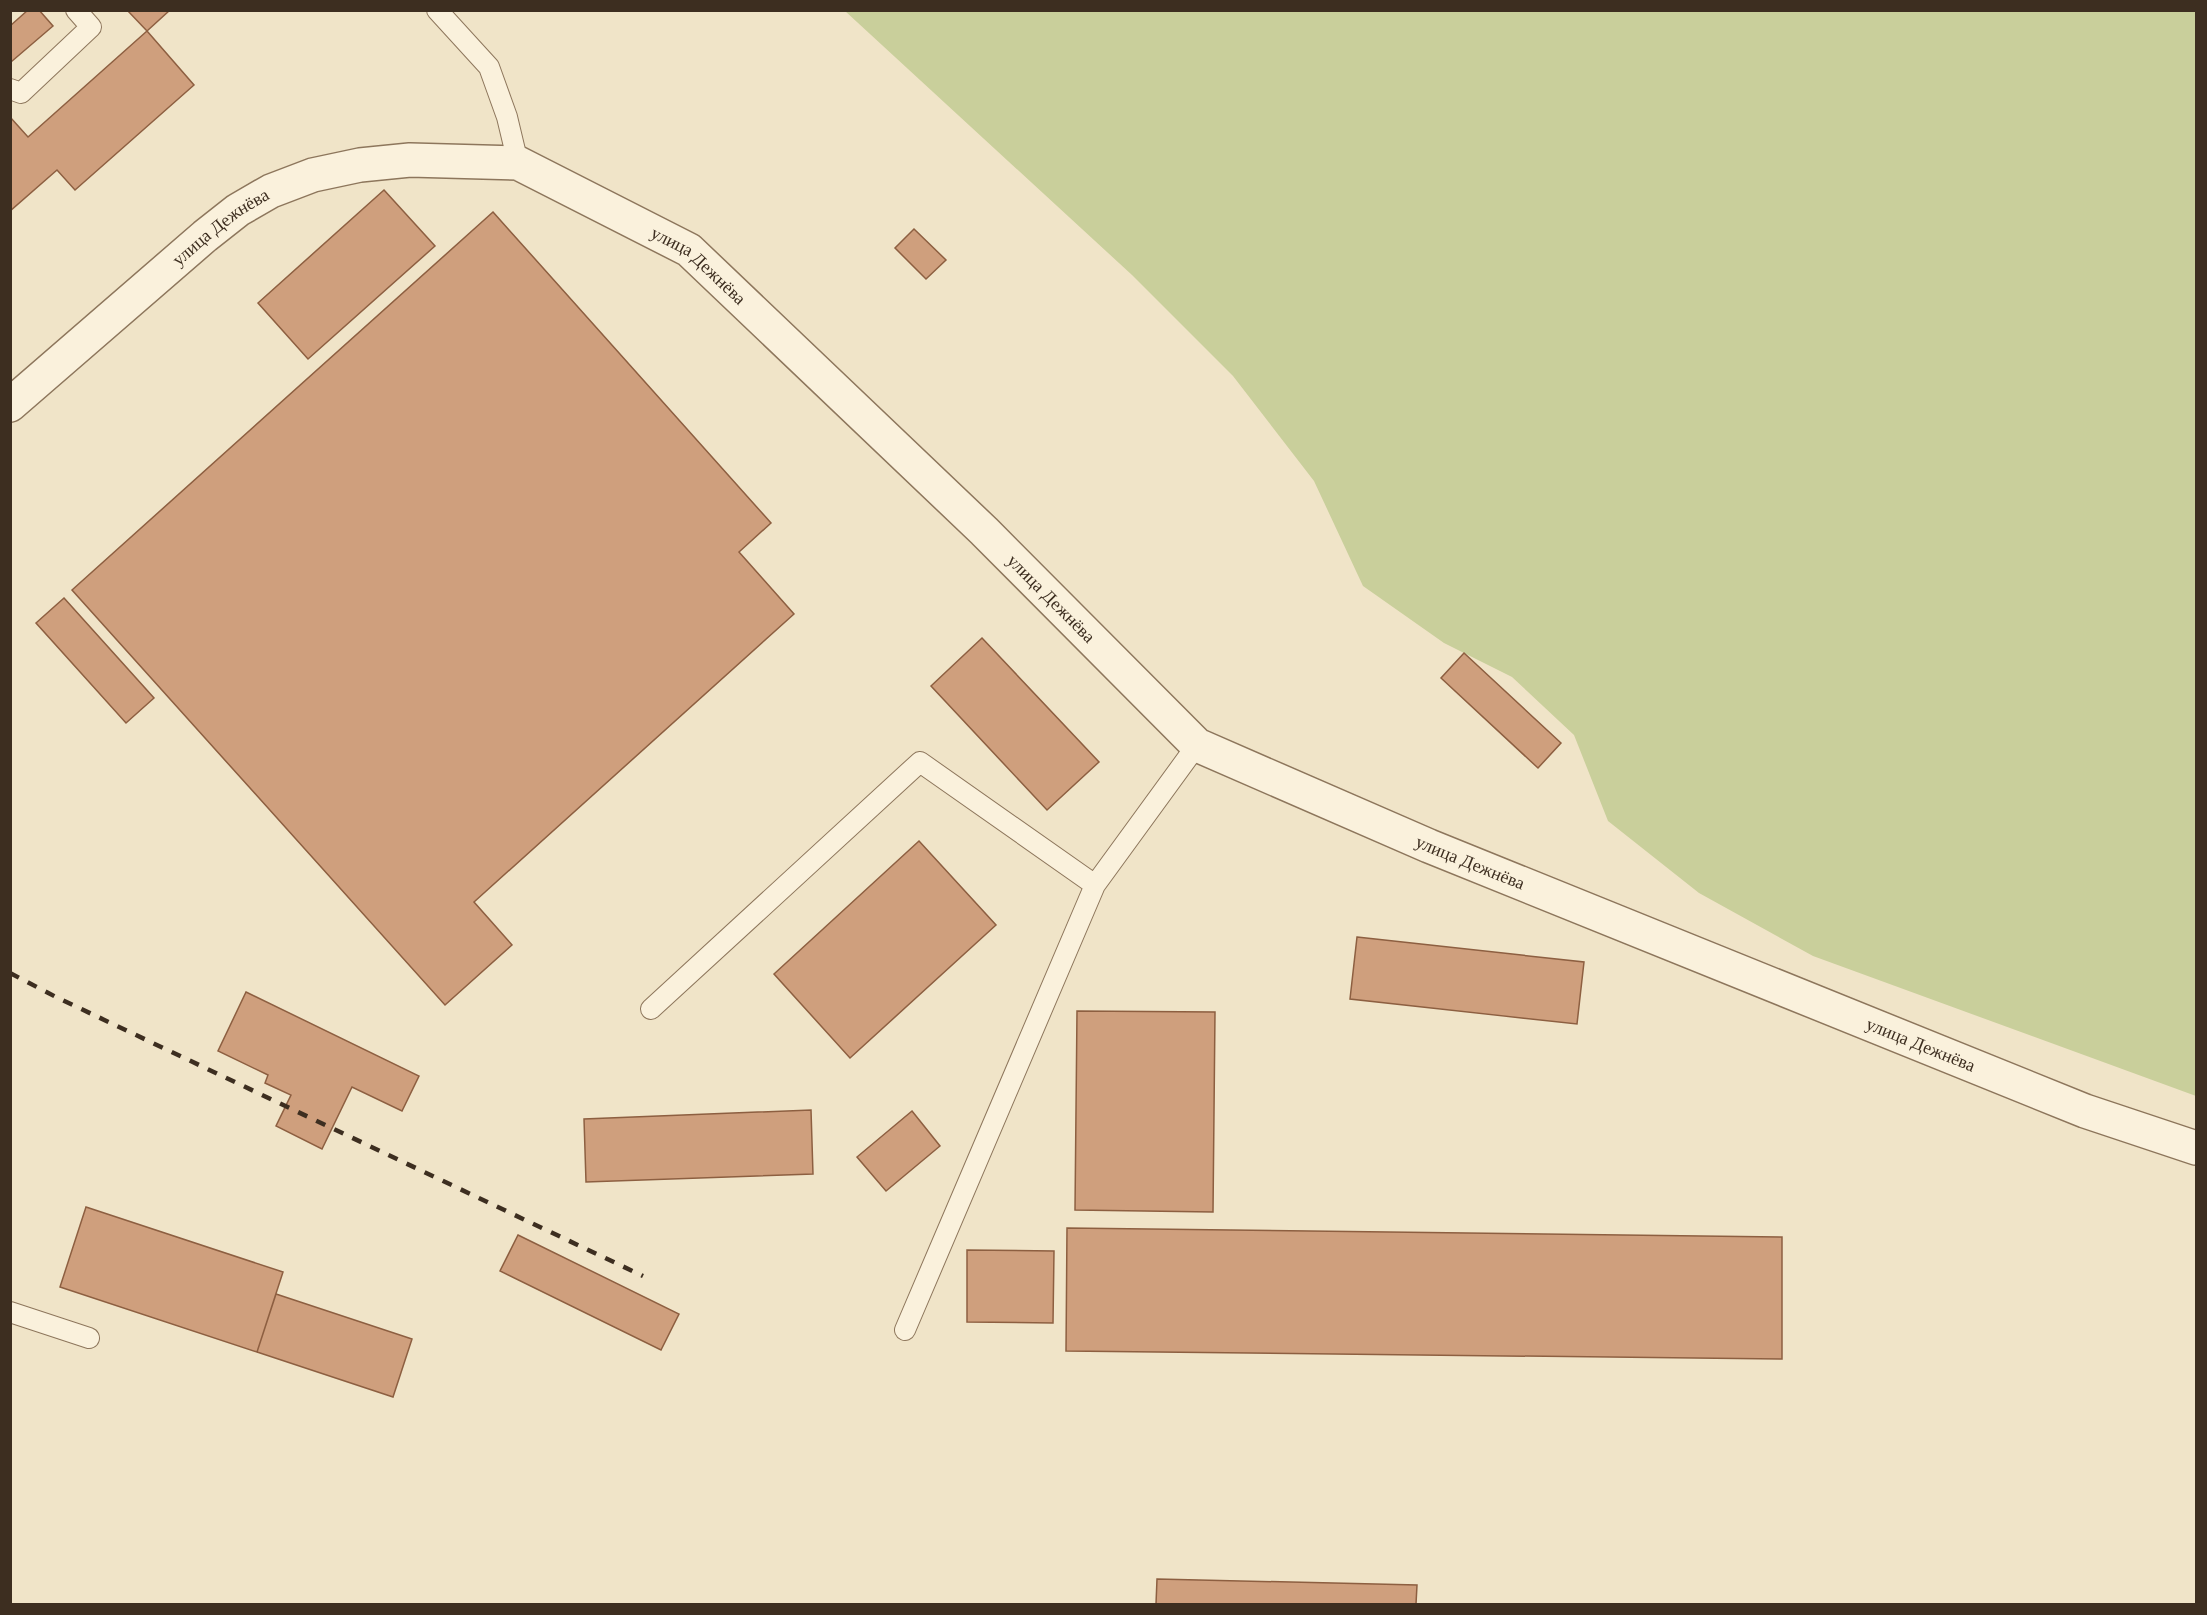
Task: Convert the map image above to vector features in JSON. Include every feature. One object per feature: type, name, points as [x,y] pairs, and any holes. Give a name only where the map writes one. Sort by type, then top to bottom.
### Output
[{"type":"street","name":"улица Дежнёва","points":[[10,405],[204,236],[238,210],[271,191],[313,175],[360,165],[410,160],[518,163],[689,250],[984,531],[1197,745],[1429,846],[2018,1084],[2085,1111],[2196,1148]]},
{"type":"lane","points":[[10,89],[21,93],[91,27],[76,10]]},
{"type":"lane","points":[[437,10],[489,67],[507,117],[518,163]]},
{"type":"lane","points":[[905,1330],[1095,885],[1197,745]]},
{"type":"lane","points":[[651,1009],[920,762],[1095,885]]},
{"type":"lane","points":[[10,1312],[89,1338]]},
{"type":"green space","points":[[845,11],[2196,11],[2196,1096],[1813,956],[1699,893],[1608,821],[1574,735],[1512,677],[1444,643],[1363,586],[1314,481],[1233,376],[1132,275]]},
{"type":"building","points":[[28,10],[39,10],[53,26],[11,62],[10,26]]},
{"type":"building","points":[[127,10],[170,10],[147,31]]},
{"type":"building","points":[[147,31],[194,85],[75,190],[57,170],[10,211],[10,117],[28,137]]},
{"type":"building","points":[[384,190],[435,246],[308,359],[258,303]]},
{"type":"building","points":[[493,212],[771,523],[739,552],[794,614],[474,902],[512,945],[445,1005],[72,590]]},
{"type":"building","points":[[914,229],[946,260],[926,279],[895,248]]},
{"type":"building","points":[[64,598],[154,698],[126,723],[36,623]]},
{"type":"building","points":[[982,638],[1099,762],[1047,810],[931,686]]},
{"type":"building","points":[[1464,653],[1561,743],[1538,768],[1441,678]]},
{"type":"building","points":[[919,841],[996,925],[850,1058],[774,974]]},
{"type":"building","points":[[1357,937],[1584,962],[1577,1024],[1350,999]]},
{"type":"building","points":[[246,992],[419,1076],[402,1111],[352,1087],[322,1149],[276,1126],[291,1095],[265,1083],[268,1075],[218,1051]]},
{"type":"building","points":[[1077,1011],[1215,1012],[1213,1212],[1075,1210]]},
{"type":"building","points":[[811,1110],[813,1174],[586,1182],[584,1119]]},
{"type":"building","points":[[912,1111],[940,1146],[886,1191],[857,1157]]},
{"type":"building","points":[[86,1207],[283,1272],[257,1352],[60,1287]]},
{"type":"building","points":[[1067,1228],[1782,1237],[1782,1359],[1066,1351]]},
{"type":"building","points":[[518,1235],[679,1314],[661,1350],[500,1271]]},
{"type":"building","points":[[967,1250],[1054,1251],[1053,1323],[967,1322]]},
{"type":"building","points":[[276,1294],[412,1339],[393,1397],[257,1352]]},
{"type":"building","points":[[1157,1579],[1417,1585],[1416,1604],[1156,1604]]},
{"type":"railway","points":[[10,973],[643,1276]]}]
